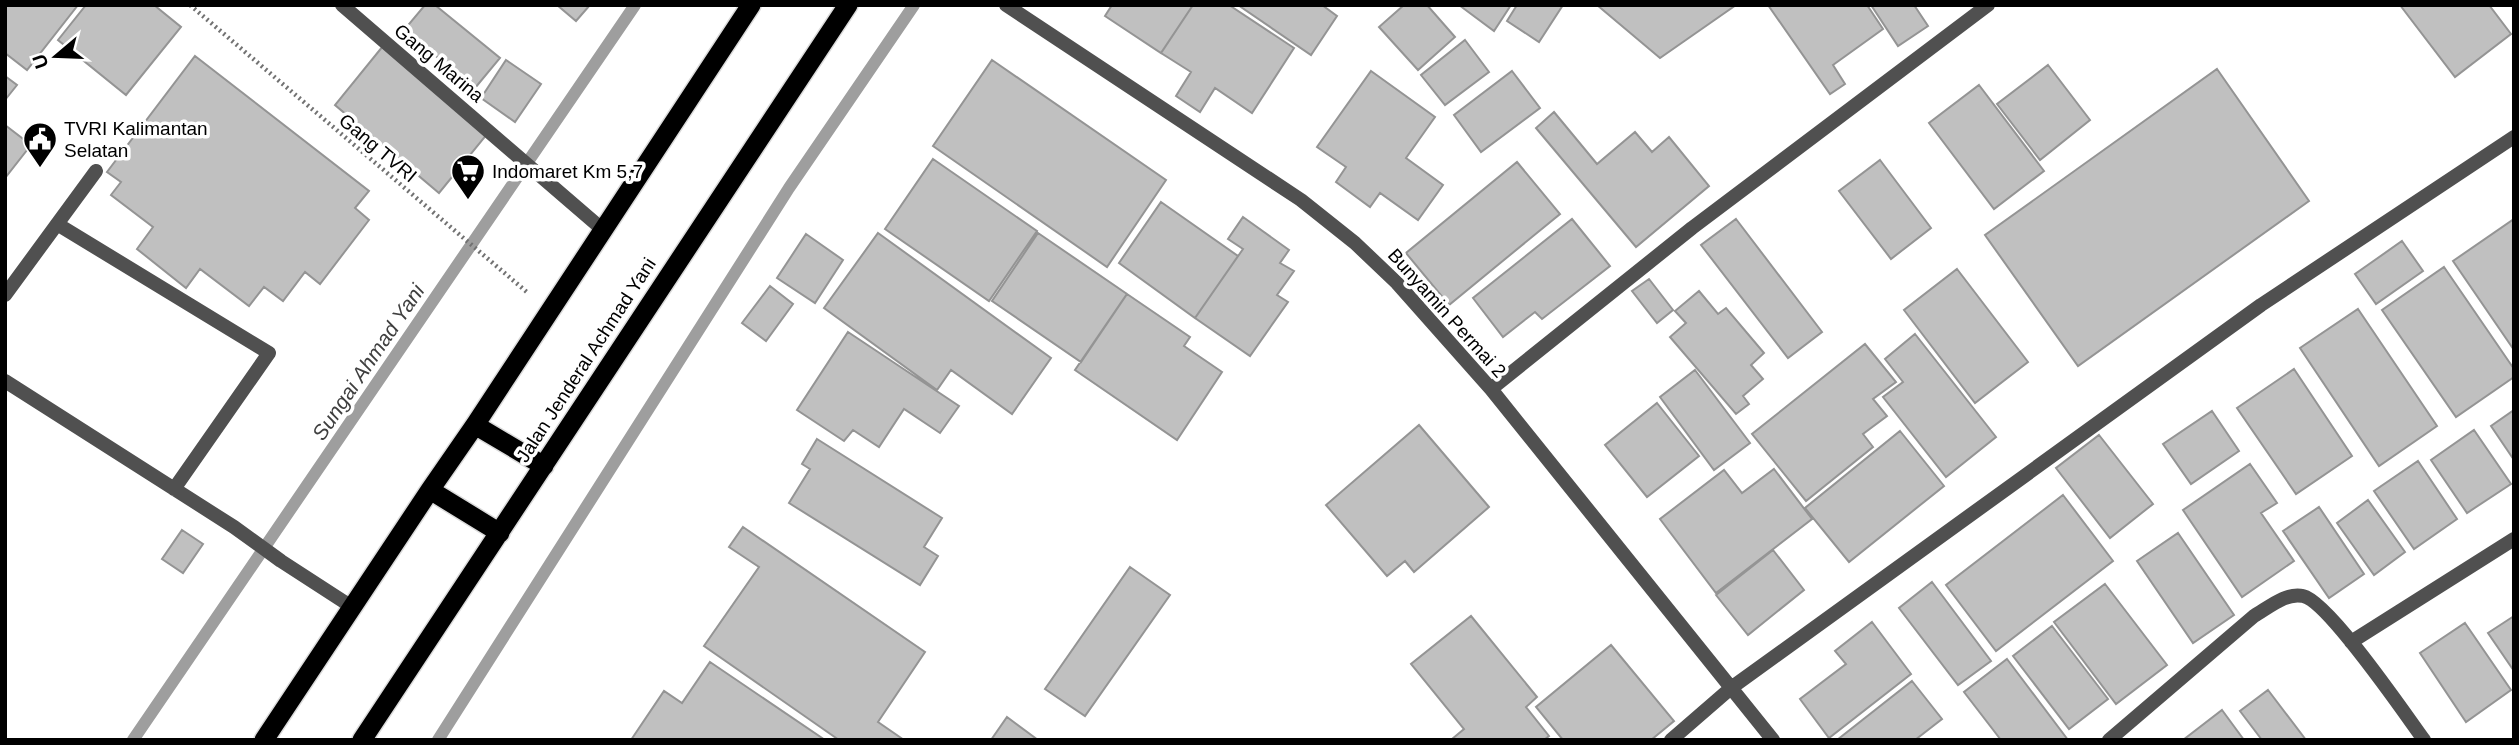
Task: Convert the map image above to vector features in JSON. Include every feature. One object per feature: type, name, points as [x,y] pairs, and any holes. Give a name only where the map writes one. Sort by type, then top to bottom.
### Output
[{"type":"highway","points":[[264,740],[751,5]]},
{"type":"highway","name":"Jalan Jenderal Achmad Yani","points":[[362,740],[848,5]]},
{"type":"highway","points":[[475,425],[544,466]]},
{"type":"highway","points":[[430,490],[500,533]]},
{"type":"street","name":"Gang Marina","points":[[342,5],[602,229]]},
{"type":"street","name":"Bunyamin Permai 2","points":[[1006,5],[1301,200],[1355,243],[1396,283],[1491,389],[1773,740]]},
{"type":"street","points":[[1491,389],[1692,229],[1988,5]]},
{"type":"street","points":[[1671,740],[1731,688],[2261,305],[2514,137]]},
{"type":"street","points":[[5,295],[96,171]]},
{"type":"street","points":[[57,224],[269,353],[174,489]]},
{"type":"street","points":[[5,381],[234,527],[352,607]]},
{"type":"street","points":[[2351,642],[2514,540]]},
{"type":"street","points":[[2109,740],[2255,616],[2280,600],[2292,596],[2305,596],[2321,608],[2351,642],[2424,740]]},
{"type":"path","name":"Gang TVRI","points":[[190,5],[548,311]]},
{"type":"building","points":[[5,5],[78,5],[27,70],[5,53]]},
{"type":"building","points":[[86,5],[154,5],[181,27],[126,95],[58,40]]},
{"type":"building","points":[[425,5],[435,5],[500,58],[475,88],[404,30]]},
{"type":"building","points":[[557,5],[590,5],[576,21]]},
{"type":"building","points":[[1112,5],[1193,5],[1161,53],[1105,16]]},
{"type":"building","points":[[1193,5],[1229,5],[1294,48],[1252,113],[1215,88],[1200,112],[1176,96],[1191,72],[1161,53]]},
{"type":"building","points":[[1238,5],[1322,5],[1337,16],[1311,55]]},
{"type":"building","points":[[1404,5],[1427,5],[1455,37],[1418,70],[1379,27]]},
{"type":"building","points":[[1459,5],[1511,5],[1494,31]]},
{"type":"building","points":[[1517,5],[1563,5],[1539,42],[1507,21]]},
{"type":"building","points":[[1597,5],[1736,5],[1660,58]]},
{"type":"building","points":[[1768,5],[1867,5],[1883,29],[1833,65],[1845,84],[1830,94]]},
{"type":"building","points":[[1871,5],[1914,5],[1928,26],[1898,46]]},
{"type":"building","points":[[2400,5],[2489,5],[2511,34],[2455,77]]},
{"type":"building","points":[[1465,40],[1489,72],[1445,105],[1421,75]]},
{"type":"building","points":[[383,46],[488,133],[439,193],[335,105]]},
{"type":"building","points":[[195,56],[369,191],[355,208],[369,220],[320,284],[305,272],[283,301],[264,287],[249,306],[200,269],[186,288],[137,249],[153,227],[111,195],[121,182],[107,172]]},
{"type":"building","points":[[506,60],[541,84],[515,122],[481,98]]},
{"type":"building","points":[[992,60],[1166,180],[1107,267],[933,146]]},
{"type":"building","points":[[2048,65],[2090,120],[2040,160],[1997,104]]},
{"type":"building","points":[[2217,69],[2309,201],[2078,366],[1985,235]]},
{"type":"building","points":[[1371,71],[1435,117],[1406,158],[1443,185],[1418,220],[1380,193],[1370,207],[1336,182],[1346,167],[1317,147]]},
{"type":"building","points":[[1512,71],[1540,108],[1481,152],[1454,115]]},
{"type":"building","points":[[5,76],[17,85],[5,100]]},
{"type":"building","points":[[1979,85],[2044,171],[1994,209],[1929,123]]},
{"type":"building","points":[[1554,112],[1597,164],[1635,132],[1652,152],[1669,137],[1709,186],[1636,247],[1536,128]]},
{"type":"building","points":[[5,125],[31,145],[5,178]]},
{"type":"building","points":[[933,159],[1037,231],[989,301],[885,229]]},
{"type":"building","points":[[1880,160],[1931,228],[1891,259],[1839,191]]},
{"type":"building","points":[[1517,162],[1560,214],[1449,305],[1406,253]]},
{"type":"building","points":[[1161,202],[1238,256],[1195,318],[1119,263]]},
{"type":"building","points":[[1243,217],[1289,250],[1280,263],[1294,271],[1277,295],[1288,302],[1250,356],[1195,318],[1243,249],[1228,239]]},
{"type":"building","points":[[1572,219],[1610,266],[1542,319],[1535,312],[1503,337],[1473,298]]},
{"type":"building","points":[[1736,219],[1822,332],[1788,358],[1701,245]]},
{"type":"building","points":[[2514,219],[2514,350],[2453,261]]},
{"type":"building","points":[[878,233],[1051,358],[1012,414],[951,370],[937,390],[824,308]]},
{"type":"building","points":[[1038,233],[1127,294],[1081,362],[992,301]]},
{"type":"building","points":[[806,234],[843,260],[815,303],[777,278]]},
{"type":"building","points":[[2402,241],[2423,271],[2376,304],[2355,274]]},
{"type":"building","points":[[2444,267],[2514,369],[2514,377],[2456,417],[2382,310]]},
{"type":"building","points":[[1957,269],[2028,362],[1975,403],[1904,310]]},
{"type":"building","points":[[1649,279],[1673,310],[1657,323],[1632,291]]},
{"type":"building","points":[[770,286],[793,304],[766,341],[742,323]]},
{"type":"building","points":[[1699,291],[1718,314],[1726,308],[1764,353],[1751,365],[1763,379],[1743,396],[1749,404],[1736,414],[1670,337],[1686,323],[1675,311]]},
{"type":"building","points":[[1127,294],[1190,337],[1184,346],[1222,372],[1177,440],[1075,370]]},
{"type":"building","points":[[2358,309],[2437,426],[2379,466],[2300,348]]},
{"type":"building","points":[[848,332],[959,406],[940,433],[904,409],[879,447],[853,430],[844,441],[797,410]]},
{"type":"building","points":[[1915,334],[1996,437],[1946,477],[1883,397],[1903,382],[1885,359]]},
{"type":"building","points":[[1865,344],[1896,382],[1873,399],[1887,416],[1863,434],[1873,447],[1806,501],[1752,434]]},
{"type":"building","points":[[2294,369],[2352,456],[2296,494],[2237,408]]},
{"type":"building","points":[[1695,370],[1750,443],[1714,470],[1660,397]]},
{"type":"building","points":[[1657,403],[1699,456],[1647,497],[1605,445]]},
{"type":"building","points":[[2514,410],[2514,460],[2491,426]]},
{"type":"building","points":[[2212,411],[2239,451],[2191,484],[2163,444]]},
{"type":"building","points":[[1419,425],[1489,507],[1414,572],[1405,561],[1387,576],[1326,505]]},
{"type":"building","points":[[2474,430],[2511,484],[2467,513],[2431,460]]},
{"type":"building","points":[[1900,431],[1944,486],[1849,562],[1805,508]]},
{"type":"building","points":[[2099,435],[2153,504],[2110,538],[2056,468]]},
{"type":"building","points":[[817,439],[942,518],[924,547],[938,556],[920,585],[789,503],[810,469],[802,464]]},
{"type":"building","points":[[2418,461],[2457,519],[2414,549],[2374,491]]},
{"type":"building","points":[[2250,464],[2277,503],[2261,513],[2294,561],[2242,597],[2183,510]]},
{"type":"building","points":[[1774,469],[1812,519],[1716,593],[1660,519],[1724,470],[1742,493]]},
{"type":"building","points":[[2063,495],[2113,561],[1996,651],[1946,585]]},
{"type":"building","points":[[2368,500],[2405,552],[2374,575],[2337,523]]},
{"type":"building","points":[[2319,507],[2364,574],[2329,598],[2283,531]]},
{"type":"building","points":[[743,527],[925,652],[878,722],[904,740],[839,740],[704,646],[759,567],[729,547]]},
{"type":"building","points":[[182,530],[203,544],[183,573],[162,559]]},
{"type":"building","points":[[2178,533],[2234,615],[2193,643],[2137,561]]},
{"type":"building","points":[[1773,550],[1804,590],[1748,635],[1716,595]]},
{"type":"building","points":[[1130,567],[1170,595],[1085,716],[1045,689]]},
{"type":"building","points":[[1932,582],[1991,661],[1958,685],[1899,608]]},
{"type":"building","points":[[2105,584],[2167,665],[2116,704],[2054,622]]},
{"type":"building","points":[[1471,616],[1537,697],[1526,707],[1549,736],[1544,740],[1452,739],[1464,729],[1411,664]]},
{"type":"building","points":[[2514,616],[2514,671],[2488,633]]},
{"type":"building","points":[[1872,622],[1911,674],[1829,738],[1800,699],[1846,664],[1835,651]]},
{"type":"building","points":[[2465,623],[2511,690],[2466,722],[2420,653]]},
{"type":"building","points":[[2052,626],[2108,699],[2069,729],[2013,656]]},
{"type":"building","points":[[1611,645],[1674,721],[1651,740],[1563,740],[1536,707]]},
{"type":"building","points":[[2007,659],[2068,740],[2001,740],[1964,692]]},
{"type":"building","points":[[710,662],[825,740],[631,740],[664,691],[682,703]]},
{"type":"building","points":[[1912,681],[1942,719],[1915,740],[1837,740]]},
{"type":"building","points":[[2268,690],[2306,740],[2262,740],[2240,711]]},
{"type":"building","points":[[2222,710],[2244,740],[2183,740]]},
{"type":"building","points":[[1007,717],[1038,740],[991,740]]},
{"type":"waterway","name":"Sungai Ahmad Yani","points":[[133,740],[635,5]]},
{"type":"waterway","name":"Sungai Ahmad Yani","points":[[438,740],[789,188],[914,5]]},
{"type":"place","name":"TVRI Kalimantan Selatan","points":[[40,169]]},
{"type":"place","name":"Indomaret Km 5,7","points":[[468,201]]}]
